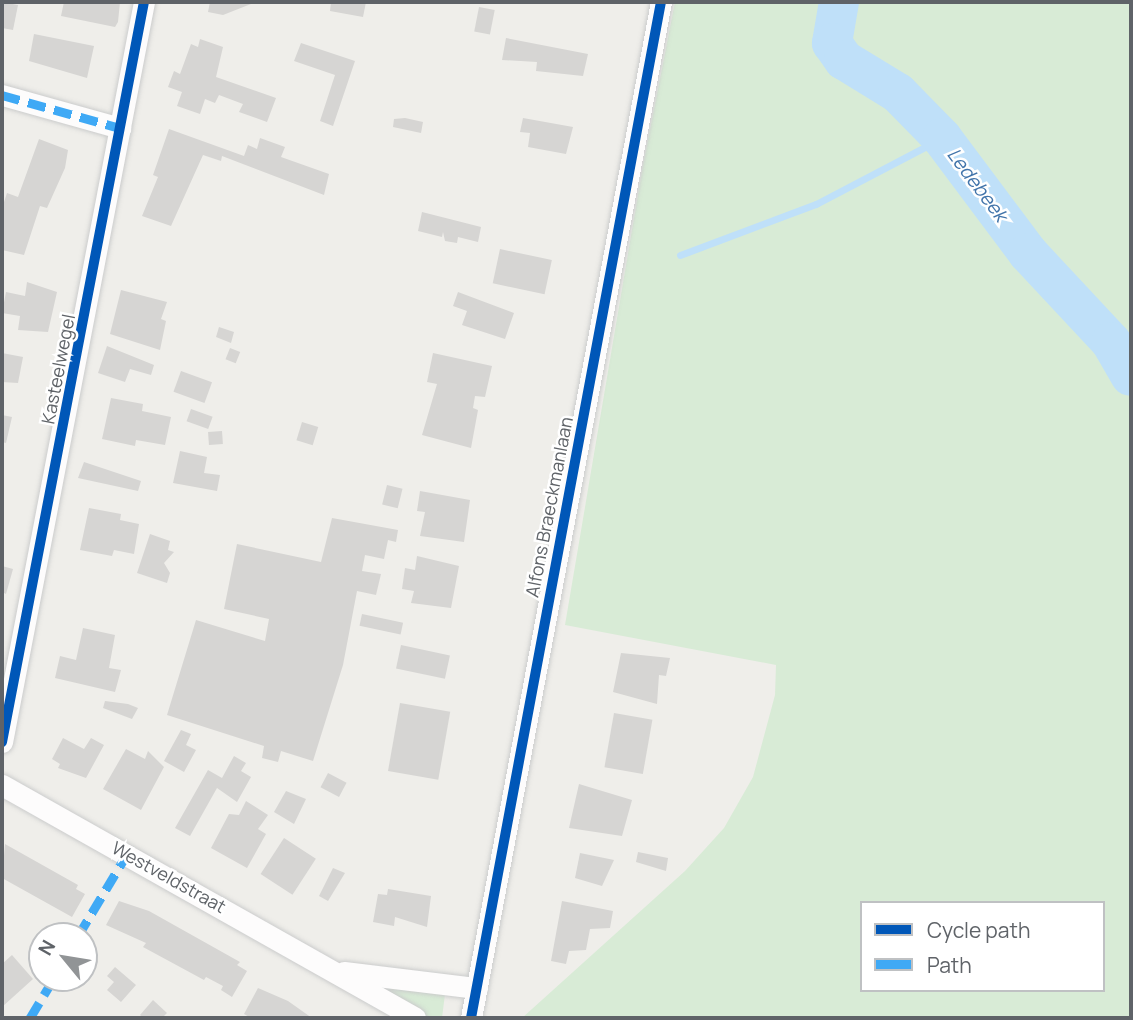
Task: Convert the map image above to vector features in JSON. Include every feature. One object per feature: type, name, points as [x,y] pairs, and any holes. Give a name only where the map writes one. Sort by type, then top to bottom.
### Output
[{"type":"street","name":"Kasteelwegel","points":[[2,742],[144,2]]},
{"type":"street","name":"Alfons Braeckmanlaan","points":[[471,1018],[661,2]]},
{"type":"street","points":[[2,94],[120,128]]},
{"type":"street","name":"Westveldstraat","points":[[2,785],[415,1018]]},
{"type":"street","name":"Westveldstraat","points":[[335,971],[477,988]]},
{"type":"green space","points":[[675,2],[1131,2],[1131,1018],[522,1018],[685,871],[724,828],[753,777],[775,695],[776,665],[565,625],[643,165]]},
{"type":"green space","points":[[374,982],[445,994],[442,1018],[428,1018],[375,989]]},
{"type":"building","points":[[2,2],[18,5],[13,30],[2,28]]},
{"type":"building","points":[[64,2],[120,2],[118,22],[115,27],[61,16]]},
{"type":"building","points":[[210,2],[256,2],[223,15],[208,12]]},
{"type":"building","points":[[331,2],[366,2],[363,17],[330,11]]},
{"type":"building","points":[[479,7],[495,10],[490,35],[474,32]]},
{"type":"building","points":[[34,34],[94,46],[87,78],[29,61]]},
{"type":"building","points":[[506,38],[588,54],[583,76],[536,71],[537,62],[502,60]]},
{"type":"building","points":[[200,39],[223,47],[216,77],[276,98],[267,122],[239,112],[243,104],[219,95],[215,103],[205,99],[200,114],[177,106],[182,92],[168,87],[174,71],[180,74],[191,44],[198,47]]},
{"type":"building","points":[[301,43],[355,61],[333,126],[320,121],[335,75],[294,61]]},
{"type":"building","points":[[405,118],[423,122],[421,133],[393,127],[394,119]]},
{"type":"building","points":[[523,118],[573,127],[566,154],[528,147],[530,133],[520,132]]},
{"type":"building","points":[[169,129],[244,156],[248,145],[257,149],[260,138],[285,147],[281,157],[329,174],[324,195],[222,156],[221,161],[203,155],[171,226],[142,216],[158,177],[153,175]]},
{"type":"building","points":[[39,139],[68,150],[65,168],[47,208],[40,206],[24,255],[2,250],[2,208],[7,193],[18,197]]},
{"type":"building","points":[[422,212],[481,227],[478,242],[458,237],[457,243],[445,241],[443,232],[442,237],[418,231]]},
{"type":"building","points":[[500,249],[552,260],[545,294],[493,283]]},
{"type":"building","points":[[27,282],[57,292],[48,332],[18,330],[20,316],[2,313],[6,292],[25,296]]},
{"type":"building","points":[[121,290],[167,302],[161,319],[166,321],[160,350],[110,334]]},
{"type":"building","points":[[458,292],[514,313],[505,339],[462,325],[467,311],[453,306]]},
{"type":"building","points":[[219,327],[234,332],[231,343],[216,337]]},
{"type":"building","points":[[107,346],[154,365],[151,375],[130,369],[125,382],[98,373]]},
{"type":"building","points":[[230,348],[240,352],[236,363],[226,359]]},
{"type":"building","points":[[2,353],[23,357],[18,383],[2,382]]},
{"type":"building","points":[[433,353],[492,366],[485,397],[475,396],[473,408],[478,410],[471,448],[422,435],[437,384],[427,382]]},
{"type":"building","points":[[181,371],[212,382],[204,403],[173,392]]},
{"type":"building","points":[[111,398],[143,404],[142,411],[171,417],[165,445],[136,440],[135,446],[102,439]]},
{"type":"building","points":[[191,409],[213,417],[208,429],[187,421]]},
{"type":"building","points":[[2,415],[12,417],[6,443],[2,442]]},
{"type":"building","points":[[302,422],[318,427],[313,445],[296,440]]},
{"type":"building","points":[[222,431],[223,444],[209,445],[208,432]]},
{"type":"building","points":[[180,451],[207,457],[204,473],[220,475],[217,491],[173,483]]},
{"type":"building","points":[[84,462],[141,481],[138,491],[78,478]]},
{"type":"building","points":[[387,485],[403,489],[398,508],[382,504]]},
{"type":"building","points":[[420,491],[470,500],[464,542],[420,536],[425,512],[417,511]]},
{"type":"building","points":[[89,508],[121,514],[120,520],[139,524],[134,554],[114,550],[112,556],[80,550]]},
{"type":"building","points":[[332,518],[398,530],[396,542],[388,540],[384,559],[365,555],[362,571],[381,574],[376,595],[357,591],[343,665],[313,761],[281,751],[278,762],[262,758],[264,746],[167,715],[196,620],[265,641],[269,619],[224,609],[237,544],[321,562]]},
{"type":"building","points":[[150,534],[170,541],[168,550],[174,552],[164,563],[170,573],[167,583],[137,573]]},
{"type":"building","points":[[417,556],[459,566],[451,608],[411,603],[414,591],[402,589],[405,568],[415,570]]},
{"type":"building","points":[[2,566],[13,569],[6,594],[2,592]]},
{"type":"building","points":[[362,614],[403,623],[401,634],[360,626]]},
{"type":"building","points":[[83,628],[115,635],[109,668],[121,670],[115,692],[55,678],[60,656],[76,660]]},
{"type":"building","points":[[401,645],[450,655],[445,679],[396,668]]},
{"type":"building","points":[[621,653],[670,658],[666,676],[659,675],[657,704],[613,692]]},
{"type":"building","points":[[105,701],[138,708],[132,719],[103,708]]},
{"type":"building","points":[[400,703],[450,712],[438,780],[388,771]]},
{"type":"building","points":[[614,713],[652,720],[643,774],[604,767]]},
{"type":"building","points":[[181,730],[191,734],[186,745],[196,750],[184,772],[164,761]]},
{"type":"building","points":[[63,738],[84,749],[91,738],[104,745],[86,778],[58,768],[60,764],[52,759]]},
{"type":"building","points":[[126,749],[145,759],[148,751],[164,767],[141,810],[103,789]]},
{"type":"building","points":[[234,756],[246,763],[241,771],[251,777],[237,802],[217,788],[190,836],[175,828],[208,770],[222,778]]},
{"type":"building","points":[[328,773],[347,783],[339,797],[320,787]]},
{"type":"building","points":[[579,784],[632,800],[622,836],[569,828]]},
{"type":"building","points":[[286,791],[306,799],[294,824],[274,812]]},
{"type":"building","points":[[246,801],[268,815],[258,829],[266,834],[247,868],[211,848],[229,814],[239,815]]},
{"type":"building","points":[[284,838],[316,859],[292,895],[261,874]]},
{"type":"building","points":[[5,844],[78,885],[76,889],[85,894],[72,917],[2,878]]},
{"type":"building","points":[[638,852],[668,858],[666,871],[636,862]]},
{"type":"building","points":[[580,853],[614,860],[602,886],[575,878]]},
{"type":"building","points":[[333,868],[345,873],[328,901],[319,896]]},
{"type":"building","points":[[388,889],[431,896],[427,927],[395,917],[394,926],[373,922],[378,894],[387,895]]},
{"type":"building","points":[[119,901],[149,911],[240,962],[237,965],[247,971],[232,997],[221,990],[223,986],[206,977],[204,980],[143,947],[146,943],[106,925]]},
{"type":"building","points":[[562,901],[613,911],[610,928],[590,929],[586,950],[569,951],[566,964],[551,961]]},
{"type":"building","points":[[12,955],[28,973],[28,984],[2,1007],[2,964]]},
{"type":"building","points":[[115,967],[136,985],[121,1002],[107,990],[114,982],[107,976]]},
{"type":"building","points":[[258,988],[288,1001],[312,1018],[251,1018],[244,1014]]},
{"type":"building","points":[[153,1000],[167,1013],[162,1018],[143,1018],[140,1015]]},
{"type":"waterway","name":"Ledebeek","points":[[839,2],[832,43],[844,60],[898,93],[942,138],[1028,253],[1111,342],[1131,376]]},
{"type":"waterway","points":[[680,255],[816,204],[942,138]]},
{"type":"marked path","points":[[2,95],[120,128]]},
{"type":"marked path","points":[[86,922],[127,854]]},
{"type":"marked path","points":[[30,1018],[46,992]]},
{"type":"cycle path","points":[[2,742],[144,2]]},
{"type":"cycle path","points":[[471,1018],[661,2]]}]
